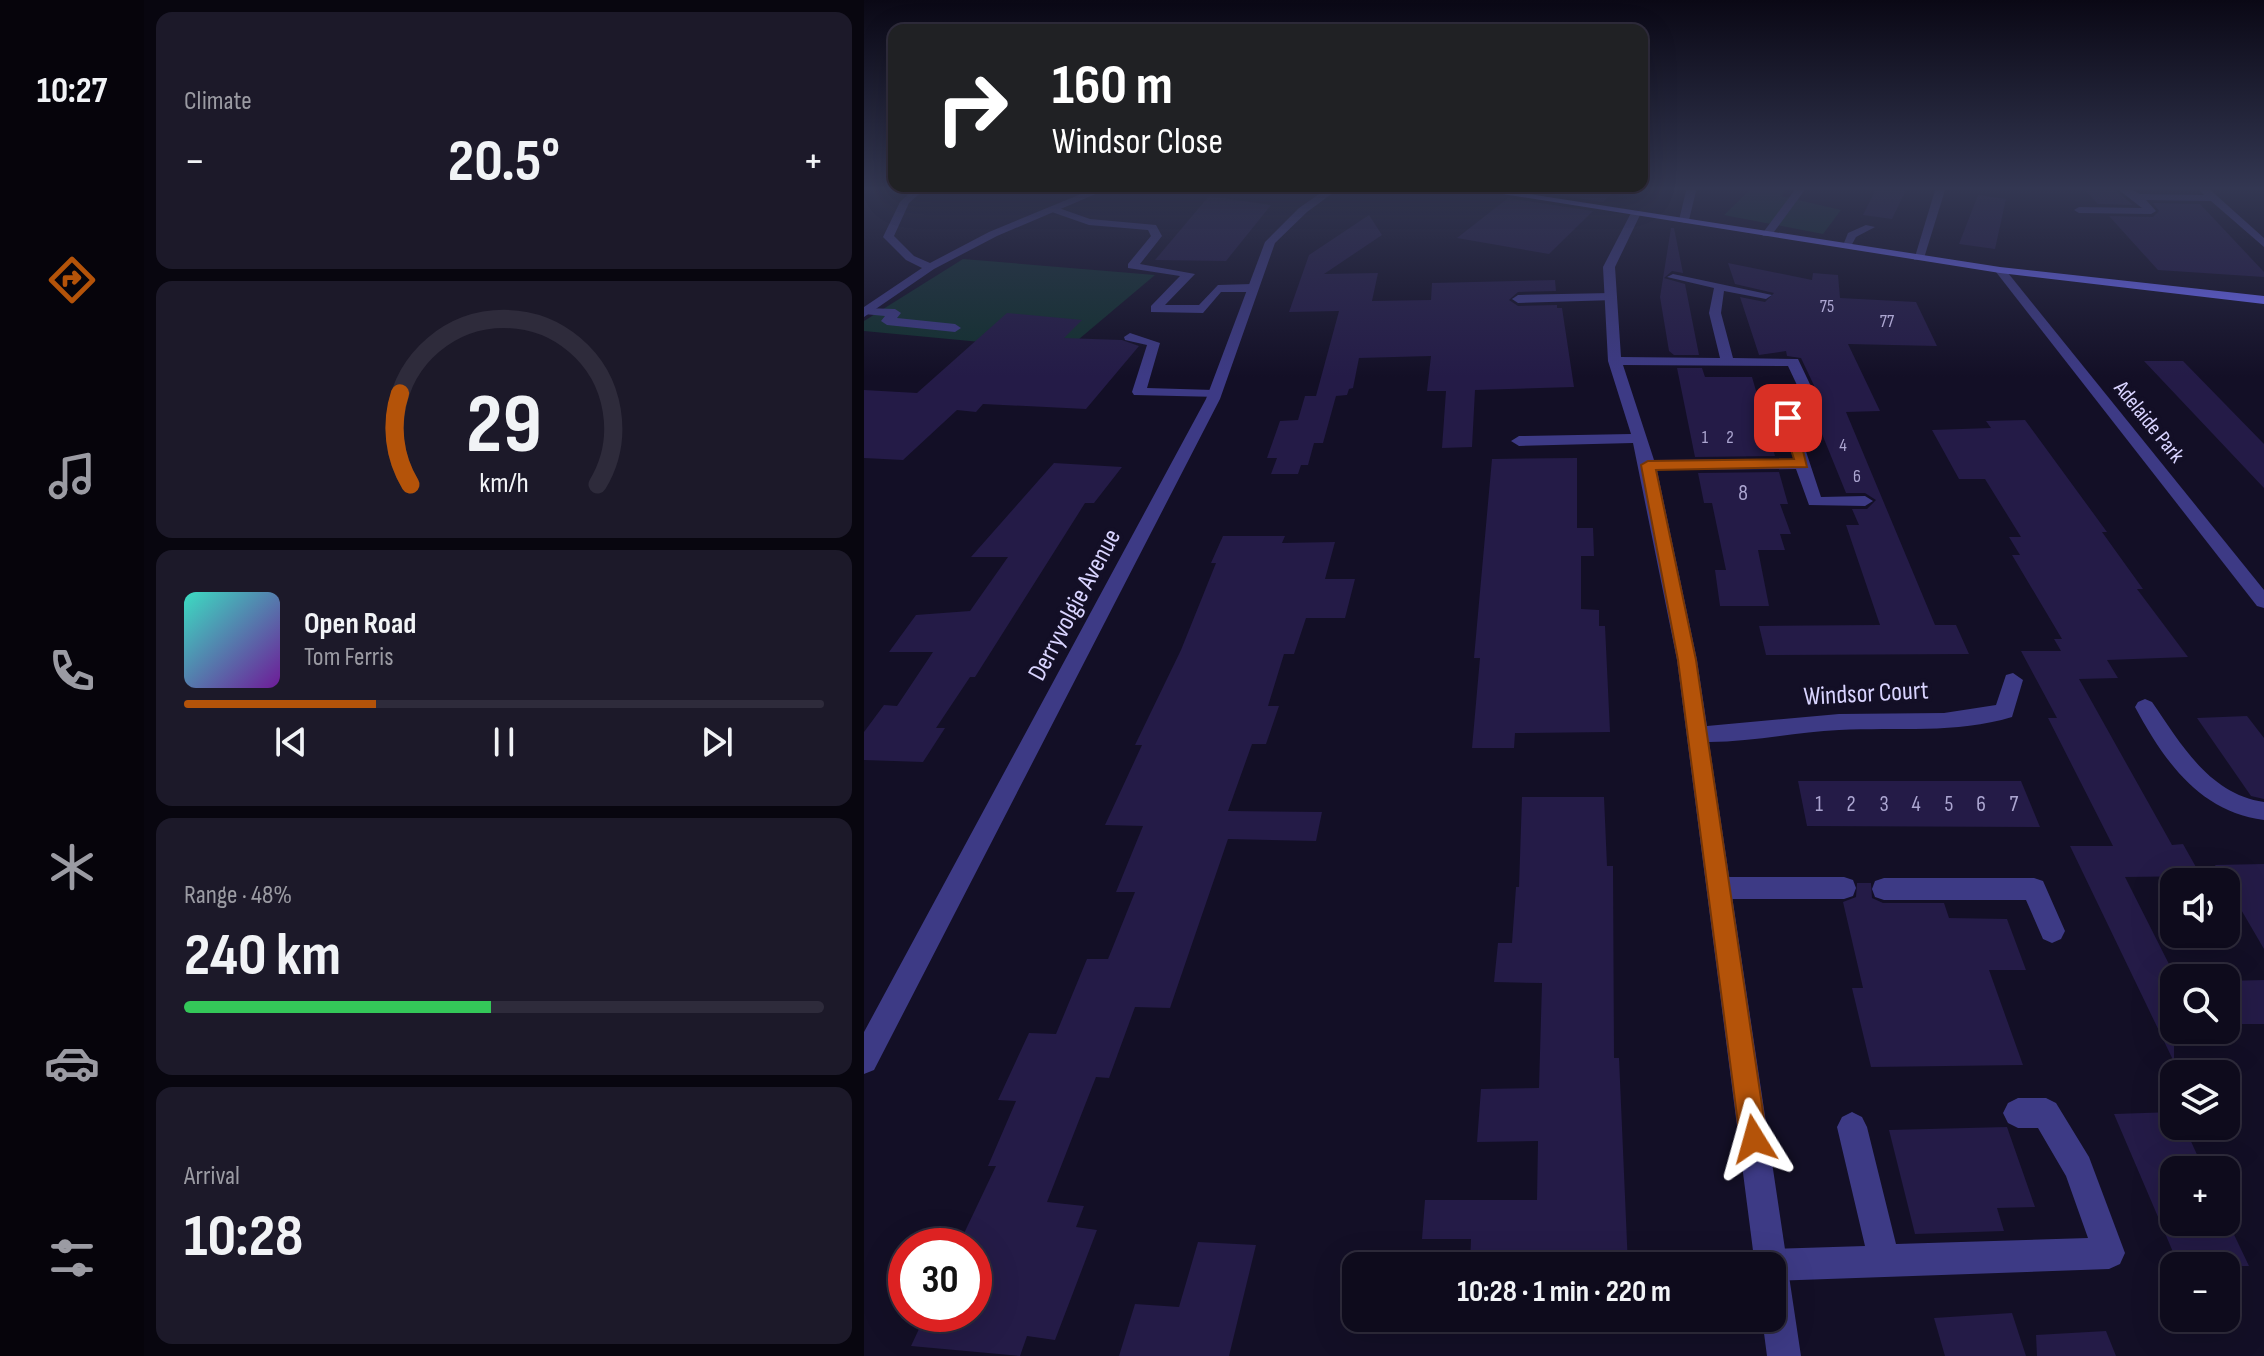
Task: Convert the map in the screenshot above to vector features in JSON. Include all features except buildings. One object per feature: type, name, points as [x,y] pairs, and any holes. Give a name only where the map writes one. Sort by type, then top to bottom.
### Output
[{"type":"main road","points":[[1872,250],[2000,270],[2264,300]]},
{"type":"street","points":[[902,250],[910,258],[930,267]]},
{"type":"street","points":[[865,312],[930,267],[962,250]]},
{"type":"street","points":[[1145,250],[1132,266],[1189,274],[1155,309],[1203,309],[1218,289],[1252,288]]},
{"type":"street","name":"Derryvolgie Avenue","points":[[864,1060],[1214,394],[1267,250]]},
{"type":"street","points":[[1617,250],[1609,267],[1615,361],[1648,465],[1669,559],[1697,734],[1769,1252]]},
{"type":"street","points":[[1918,258],[1921,250]]},
{"type":"street","name":"Adelaide Park","points":[[2000,270],[2264,602]]},
{"type":"street","points":[[1673,277],[1766,295]]},
{"type":"street","points":[[1721,285],[1714,297],[1715,312],[1728,362]]},
{"type":"street","points":[[1518,299],[1611,297]]},
{"type":"street","points":[[865,312],[895,313],[887,321],[955,328]]},
{"type":"street","points":[[1130,337],[1154,343],[1139,392],[1214,394]]},
{"type":"street","points":[[1615,361],[1793,362],[1809,397]]},
{"type":"street","points":[[1788,418],[1815,502],[1865,501]]},
{"type":"street","points":[[1519,441],[1639,438]]},
{"type":"street","points":[[1648,465],[1802,464]]},
{"type":"street","name":"Windsor Court","points":[[1697,734],[1754,732],[1836,722],[1981,718],[2005,711],[2013,680]]},
{"type":"street","points":[[2145,707],[2173,751],[2200,781],[2226,803],[2246,811],[2264,811]]},
{"type":"street","points":[[1719,888],[1844,888]]},
{"type":"street","points":[[1884,889],[2034,889],[2052,931]]},
{"type":"street","points":[[1786,1267],[1884,1260],[2109,1253],[2078,1168],[2046,1113],[2018,1113]]},
{"type":"street","points":[[1852,1127],[1884,1260]]},
{"type":"street","points":[[1780,1332],[1784,1356]]},
{"type":"green space","points":[[963,259],[1155,275],[1066,350],[864,331],[864,321]]},
{"type":"route","points":[[1754,1139],[1687,660],[1648,465],[1802,464],[1788,418]]}]
